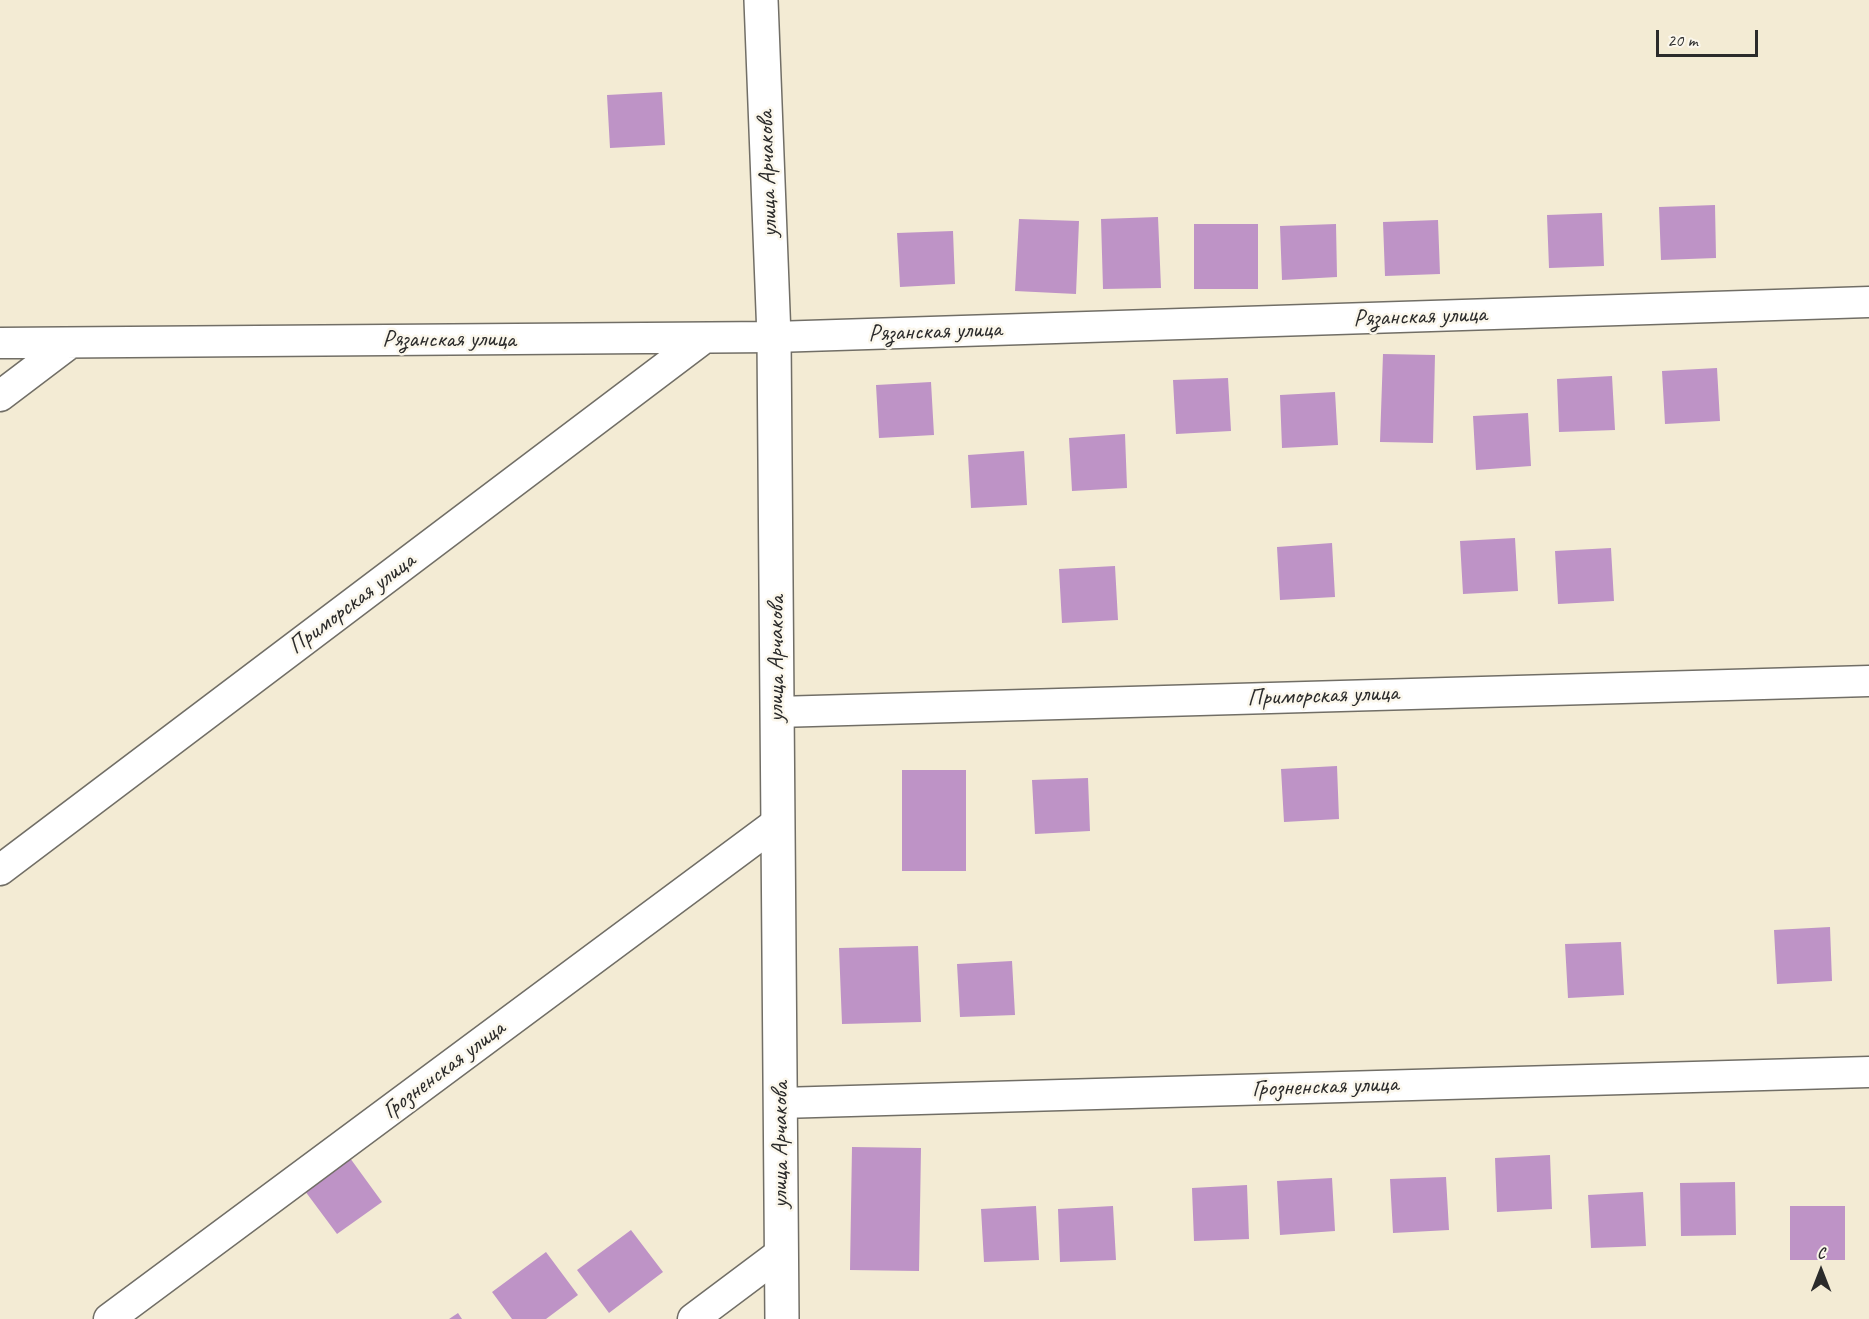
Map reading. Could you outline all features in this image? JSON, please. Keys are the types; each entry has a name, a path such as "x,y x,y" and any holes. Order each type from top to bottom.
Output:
{"street":[{"name":"улица Арчакова","path":"761,0 774,338 782,1319"},
{"name":"Рязанская улица","path":"0,344 774,338 1869,302"},
{"name":"Приморская улица","path":"0,870 704,338"},
{"path":"0,396 70,343"},
{"name":"Приморская улица","path":"777,712 1869,681"},
{"name":"Грозненская улица","path":"109,1319 778,822"},
{"name":"Грозненская улица","path":"780,1103 1869,1072"},
{"path":"693,1319 781,1253"}],"building":[{"path":"662,92 665,145 610,148 607,95"},
{"path":"1715,205 1716,258 1661,260 1659,207"},
{"path":"1602,213 1604,266 1549,268 1547,215"},
{"path":"1158,217 1161,288 1103,289 1101,219"},
{"path":"1019,219 1079,221 1076,294 1015,291"},
{"path":"1438,220 1440,274 1385,276 1383,222"},
{"path":"1194,224 1258,224 1258,289 1194,289"},
{"path":"1336,224 1337,277 1282,280 1280,226"},
{"path":"953,231 955,284 900,287 897,233"},
{"path":"1383,354 1435,355 1433,443 1380,442"},
{"path":"1717,368 1720,421 1665,424 1662,371"},
{"path":"1612,376 1615,430 1559,432 1557,379"},
{"path":"1228,378 1231,431 1176,434 1173,380"},
{"path":"931,382 934,435 879,438 876,385"},
{"path":"1335,392 1338,445 1282,448 1280,395"},
{"path":"1528,413 1531,466 1476,470 1473,416"},
{"path":"1125,434 1127,488 1072,491 1069,438"},
{"path":"1024,451 1027,505 971,508 968,455"},
{"path":"1515,538 1518,591 1463,594 1460,541"},
{"path":"1332,543 1335,597 1280,600 1277,547"},
{"path":"1611,548 1614,601 1558,604 1555,551"},
{"path":"1115,566 1118,620 1062,623 1059,569"},
{"path":"1337,766 1339,819 1284,822 1281,769"},
{"path":"902,770 966,770 966,871 902,871"},
{"path":"1088,778 1090,831 1035,834 1032,780"},
{"path":"1830,927 1832,981 1777,984 1774,930"},
{"path":"1621,942 1624,995 1568,998 1565,944"},
{"path":"918,946 921,1022 842,1024 839,948"},
{"path":"1012,961 1015,1015 960,1017 957,964"},
{"path":"852,1147 921,1148 919,1271 850,1270"},
{"path":"1550,1155 1552,1209 1497,1212 1495,1158"},
{"path":"350,1158 382,1202 337,1234 305,1191"},
{"path":"1446,1177 1449,1230 1393,1233 1390,1179"},
{"path":"1332,1178 1335,1231 1280,1235 1277,1181"},
{"path":"1735,1182 1736,1235 1681,1236 1680,1183"},
{"path":"1247,1185 1249,1239 1194,1241 1192,1188"},
{"path":"1643,1192 1646,1246 1591,1248 1588,1195"},
{"path":"1036,1206 1039,1260 984,1262 981,1209"},
{"path":"1113,1206 1116,1260 1060,1262 1058,1209"},
{"path":"1790,1206 1845,1206 1845,1260 1790,1260"},
{"path":"631,1230 663,1272 609,1313 577,1270"},
{"path":"546,1252 578,1295 546,1319 512,1319 492,1292"},
{"path":"458,1313 462,1319 449,1319"}]}
